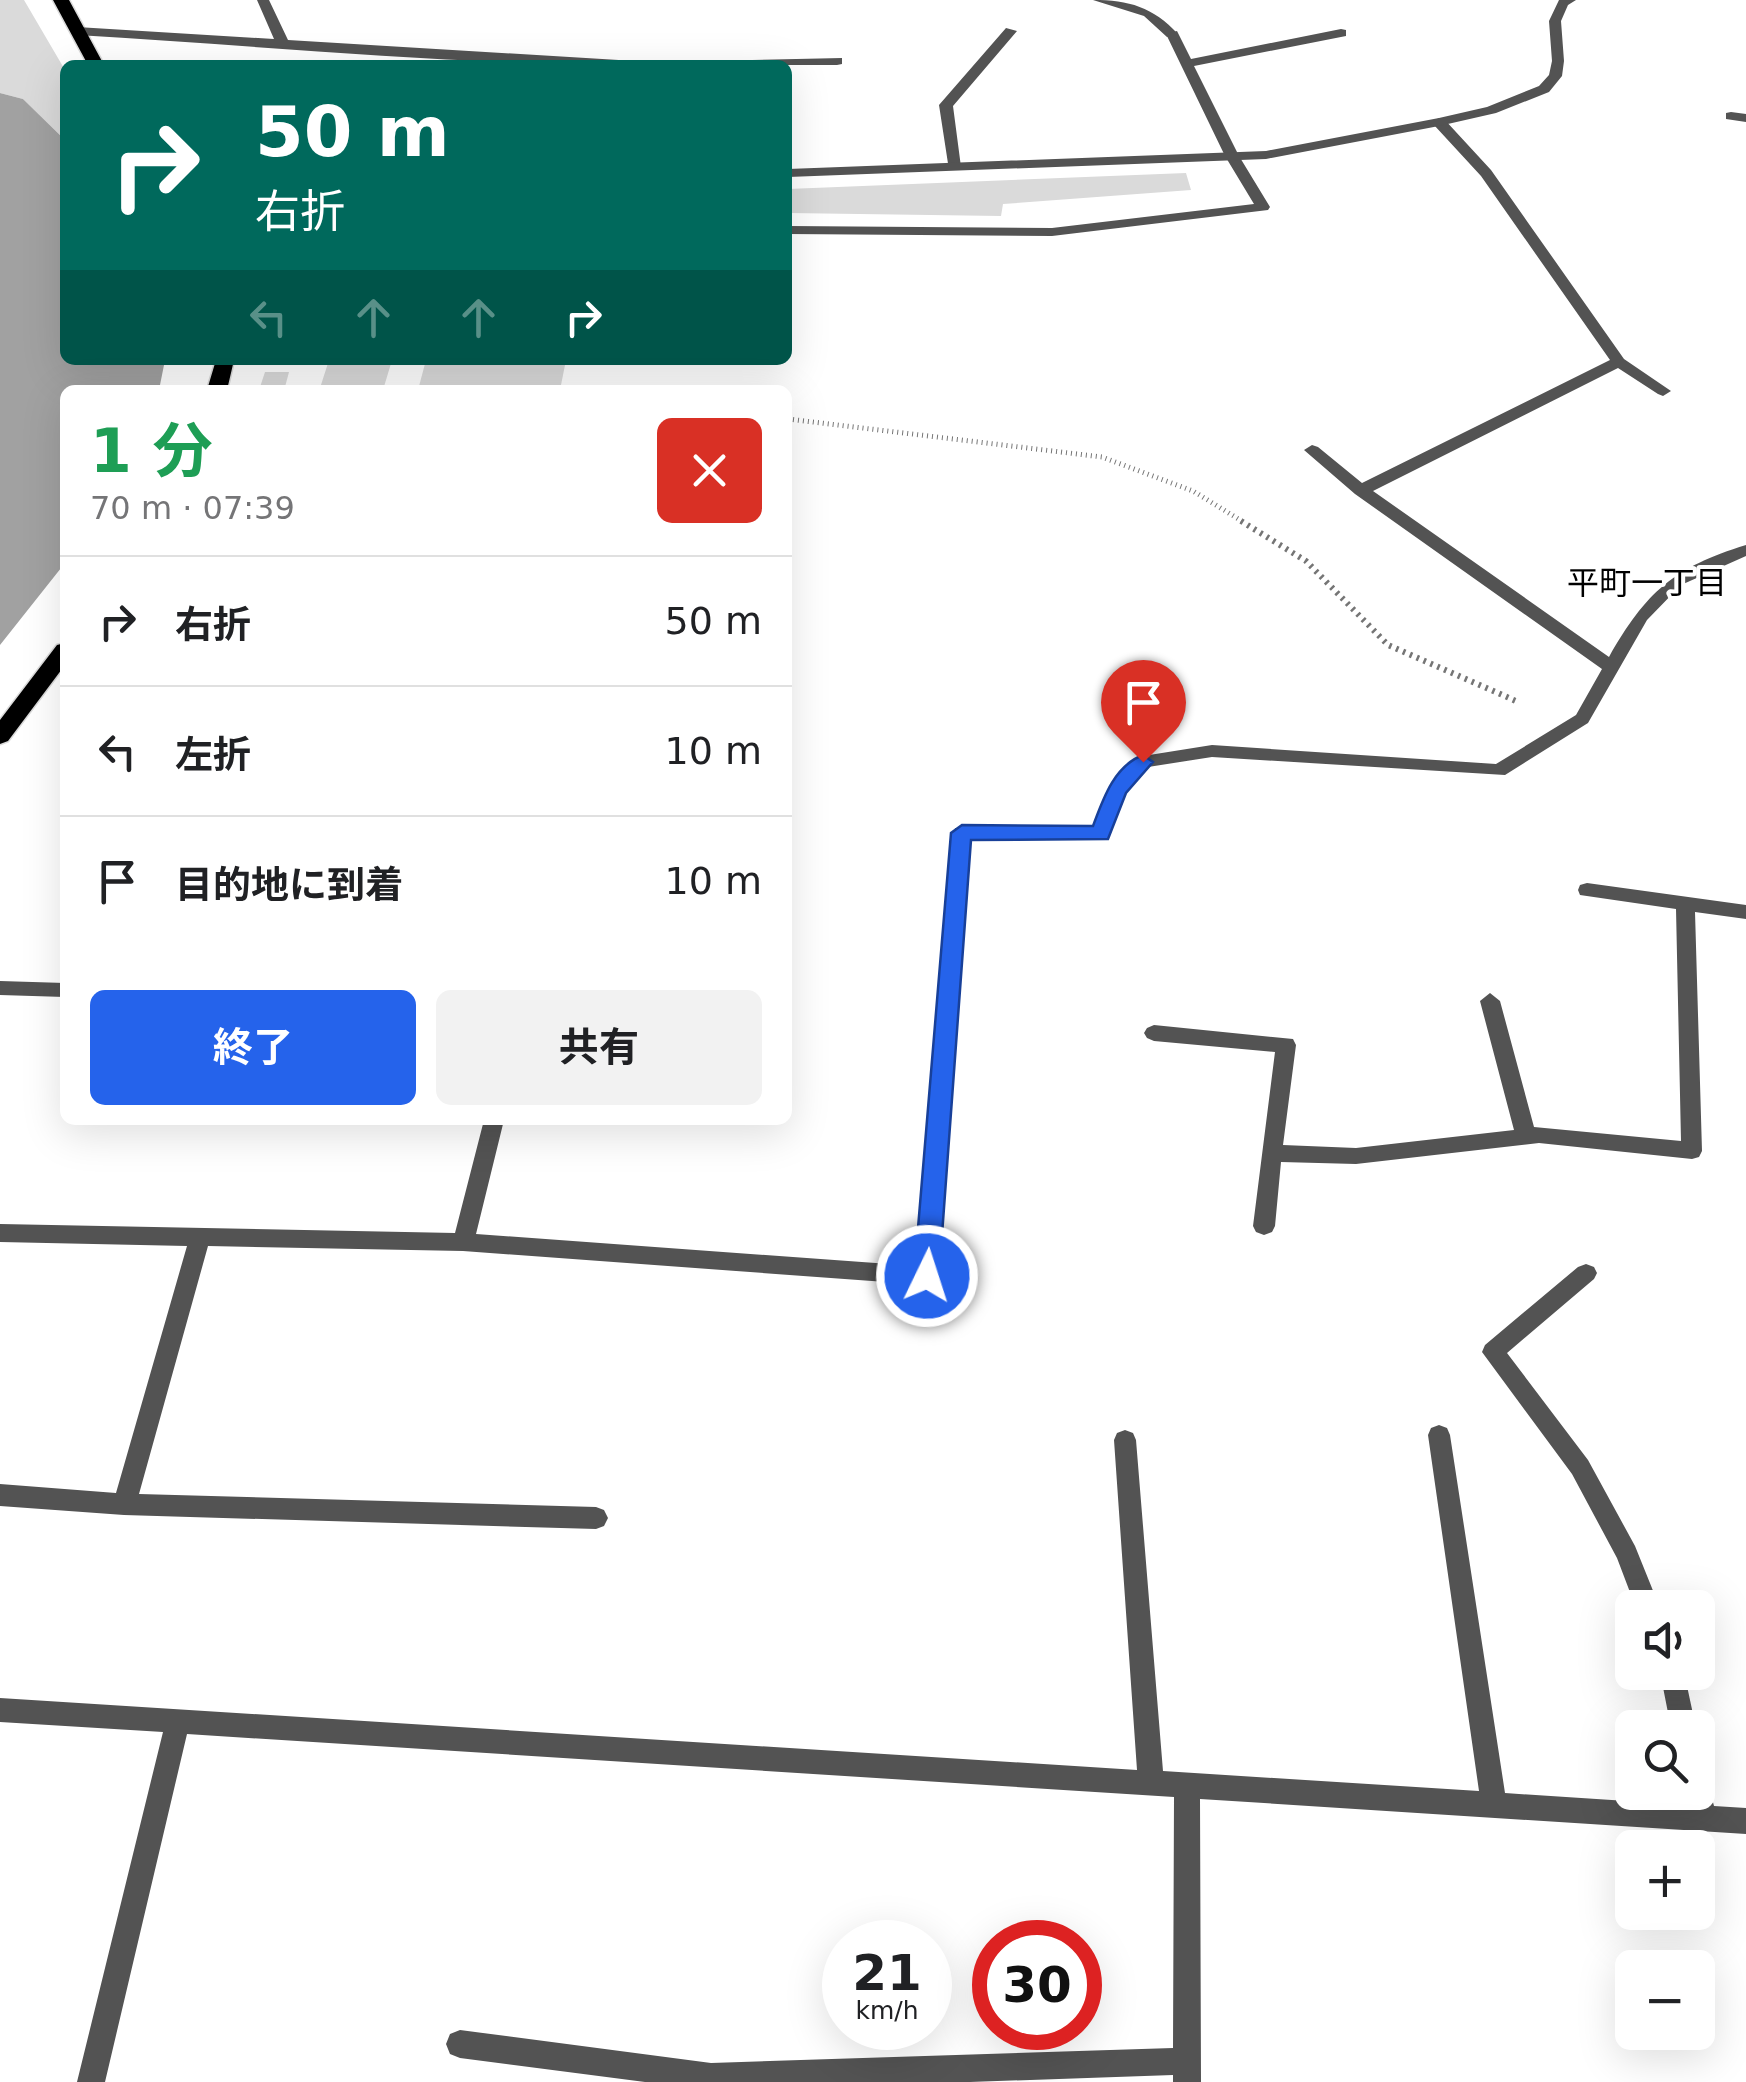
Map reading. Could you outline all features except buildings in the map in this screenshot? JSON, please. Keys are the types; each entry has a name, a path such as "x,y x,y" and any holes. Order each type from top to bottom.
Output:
{"main road":[{"path":"61,0 93,60"},
{"path":"0,736 60,657"}],"street":[{"path":"264,0 283,44"},
{"path":"792,230 1052,232 1263,207 1232,156 1172,34 1148,13 1100,0"},
{"path":"792,174 1266,154 1439,122 1491,110 1544,89 1555,76 1558,61 1555,22 1563,4 1570,0"},
{"path":"77,31 550,60"},
{"path":"954,167 946,105 1011,31"},
{"path":"1187,64 1341,33"},
{"path":"792,62 836,61"},
{"path":"1439,122 1486,173 1619,362 1663,391"},
{"path":"1361,490 1619,362"},
{"path":"1312,450 1361,490 1611,666"},
{"path":"0,1233 463,1242 927,1276 962,833 1100,833 1117,790 1143,762 1212,751 1499,771 1582,718 1640,617 1675,580 1746,550"},
{"path":"1587,890 1746,912"},
{"path":"1272,1153 1356,1156 1532,1135 1692,1150 1685,904"},
{"path":"0,988 60,990"},
{"path":"1490,1001 1532,1135"},
{"path":"1154,1033 1286,1044 1264,1226"},
{"path":"463,1242 493,1125"},
{"path":"124,1504 200,1237"},
{"path":"1586,1273 1493,1352 1580,1467 1627,1554 1641,1590"},
{"path":"1439,1435 1494,1804"},
{"path":"1124,1440 1151,1784"},
{"path":"0,1494 124,1504 596,1518"},
{"path":"0,1710 1746,1821"},
{"path":"90,2082 178,1721"},
{"path":"460,2044 711,2077 1187,2072 1187,1786"},
{"path":"1702,1810 1704,1819"}],"path":[{"path":"792,419 1102,457 1193,490 1306,561 1388,645 1512,700 1582,718"}],"shaded area":[{"path":"0,0 24,0 60,61 60,135 23,99 0,93"},
{"path":"0,93 23,99 60,135 60,365 164,365 160,385 60,385 60,569 0,645"},
{"path":"1186,173 1191,190 1003,204 1001,216 792,213 792,189"},
{"path":"327,365 390,365 384,385 321,385"},
{"path":"425,365 565,365 561,385 419,385"},
{"path":"265,372 289,372 286,385 261,385"}],"district":[{"name":"平町一丁目","path":"1647,583"}],"route":[{"path":"927,1276 962,833 1100,833 1117,790 1143,762"}]}
